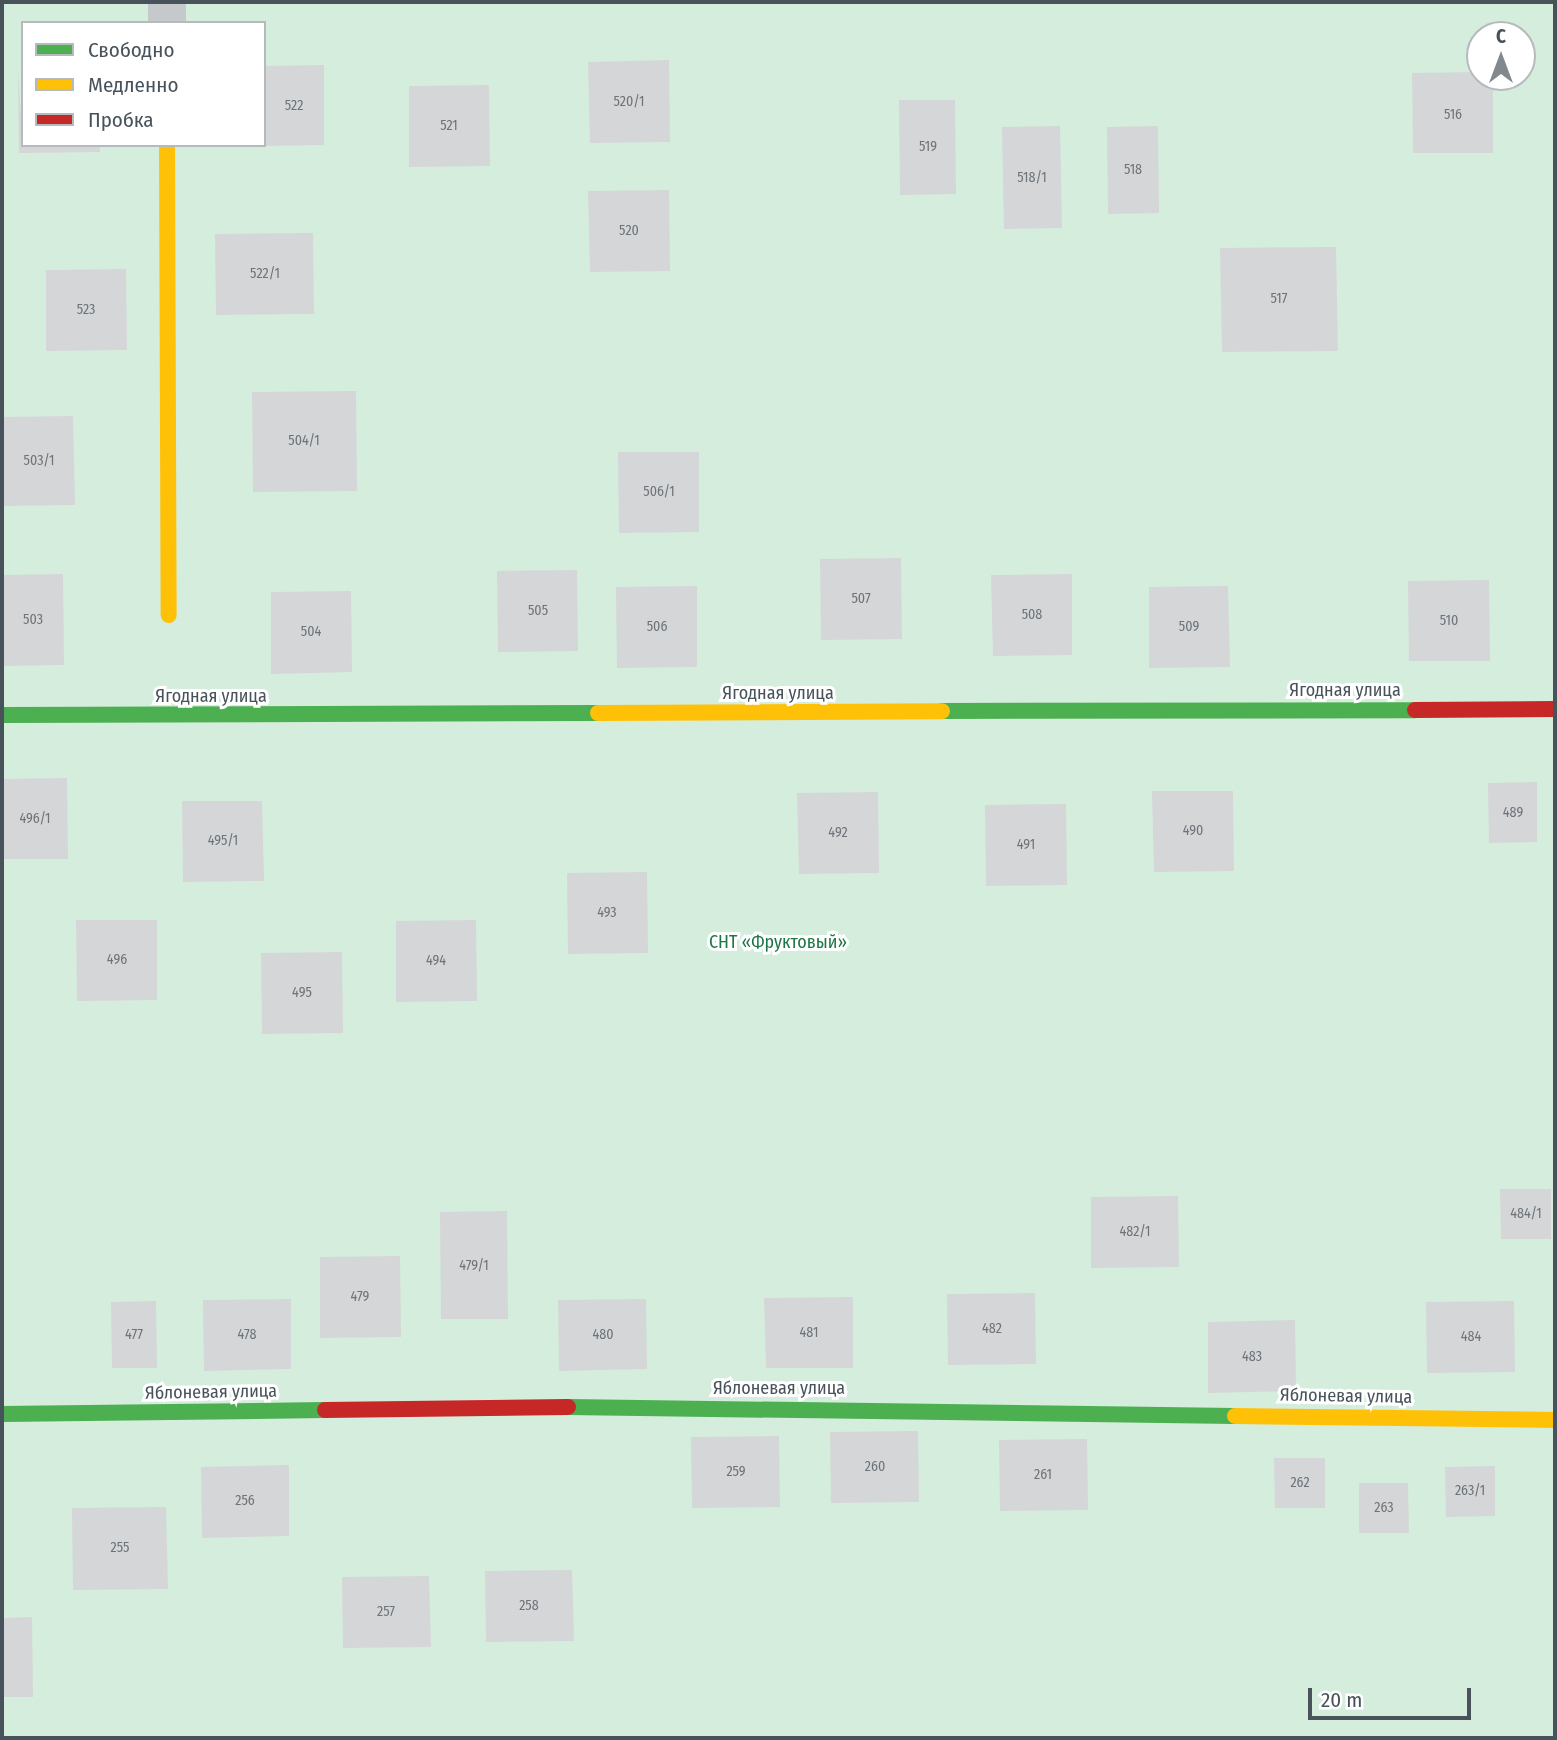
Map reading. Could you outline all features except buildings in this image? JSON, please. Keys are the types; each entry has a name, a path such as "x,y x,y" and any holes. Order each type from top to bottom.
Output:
{"street":[{"path":"167,2 167,21"},
{"path":"167,147 169,615"},
{"name":"Ягодная улица","path":"2,715 1555,709"},
{"name":"Яблоневая улица","path":"2,1414 619,1407 1555,1420"}],"green space":[{"name":"СНТ «Фруктовый»","path":"2,2 1555,2 1555,1738 2,1738"}],"traffic: fast":[{"path":"942,711 1415,710"},
{"path":"2,715 598,713"},
{"path":"568,1407 1235,1416"},
{"path":"2,1414 325,1410"}],"traffic: slow":[{"path":"167,147 169,615"},
{"path":"598,713 942,711"},
{"path":"1235,1416 1555,1420"}],"traffic: jam":[{"path":"1415,710 1555,709"},
{"path":"325,1410 568,1407"}]}
